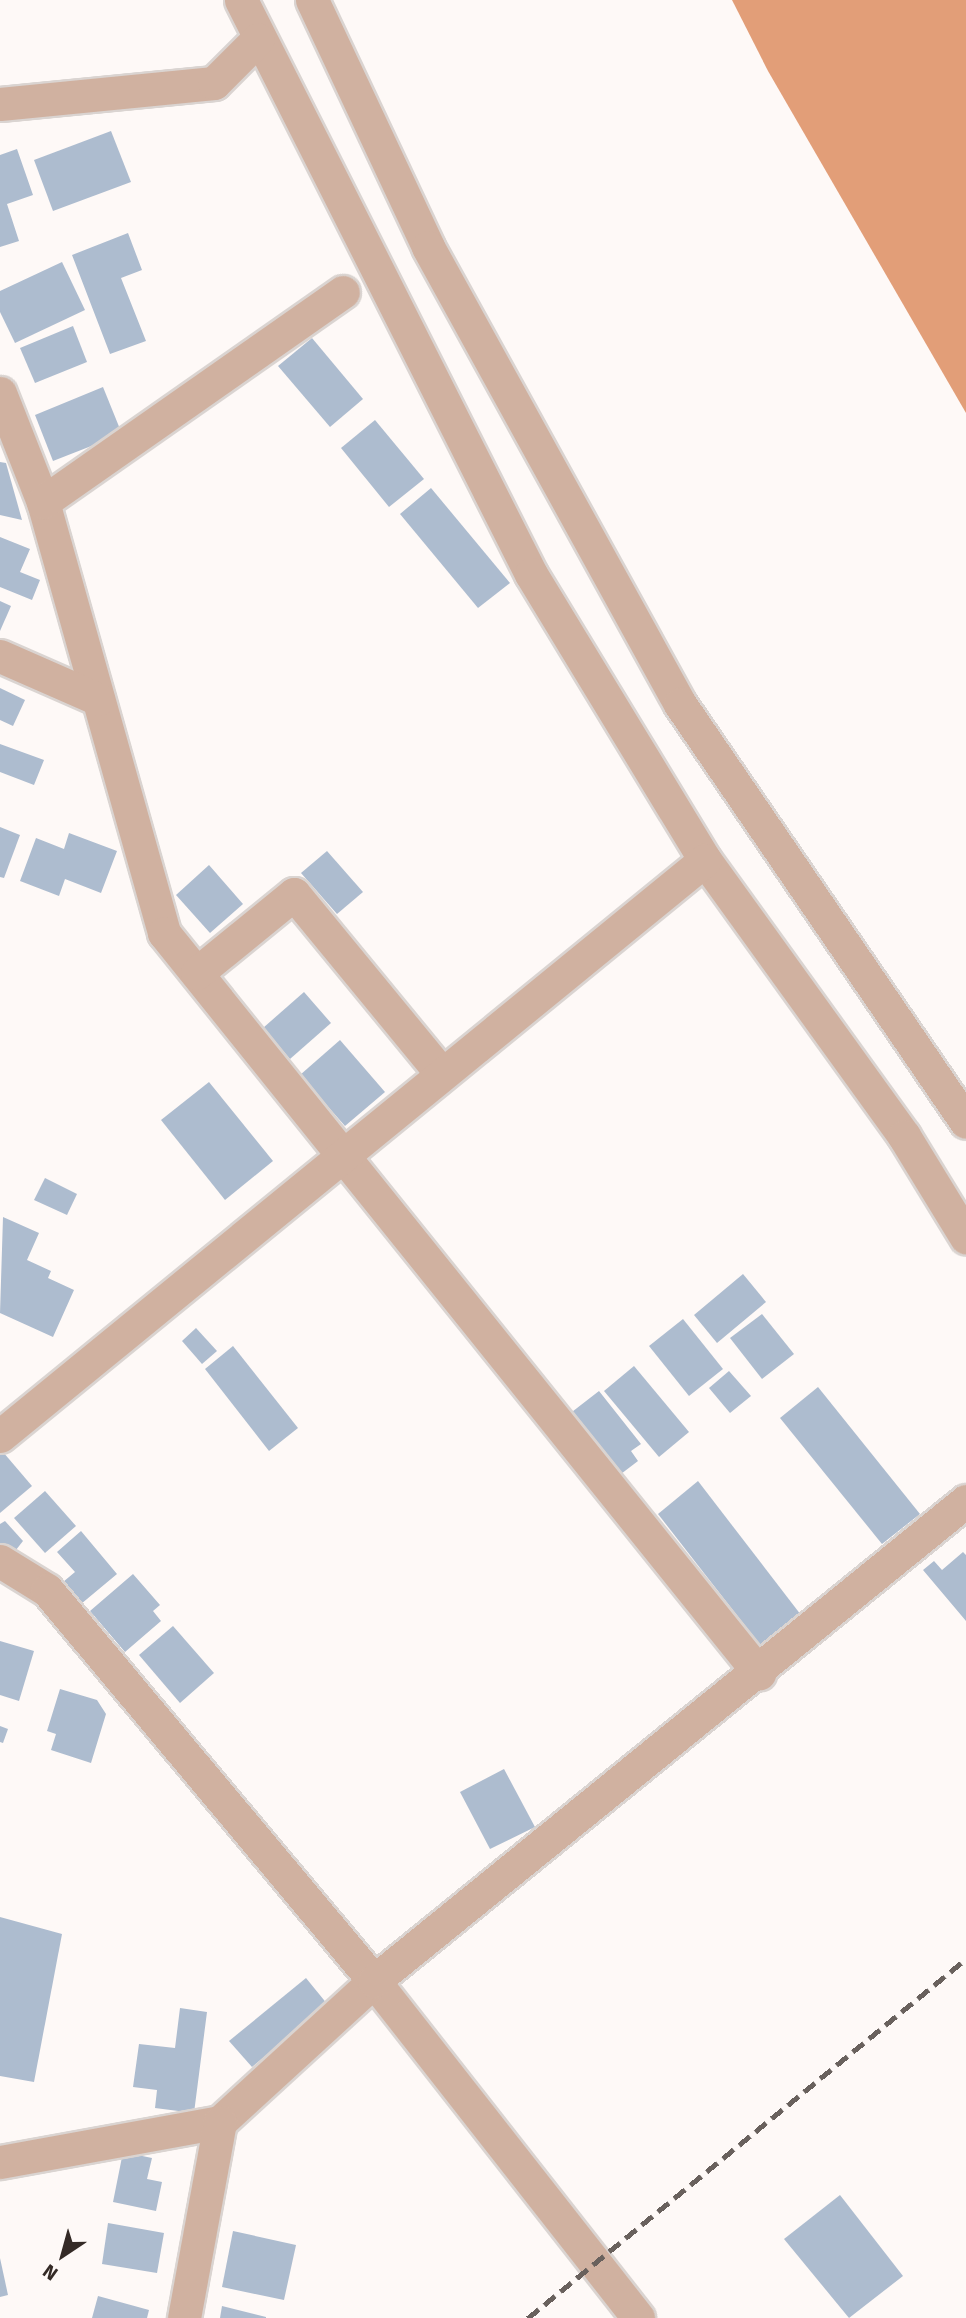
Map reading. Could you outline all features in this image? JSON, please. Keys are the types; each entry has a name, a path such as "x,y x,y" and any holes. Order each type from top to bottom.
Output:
{"street":[{"path":"241,0 258,39 531,574 705,860 904,1136 966,1237"},
{"path":"312,0 428,247 680,704 966,1122"},
{"path":"0,104 214,83 258,39"},
{"path":"43,502 343,292"},
{"path":"3,409 43,502 164,933 759,1673"},
{"path":"0,656 99,699"},
{"path":"0,1436 705,860"},
{"path":"197,973 294,894 442,1074"},
{"path":"0,2162 220,2122 374,1981 759,1673 966,1501"},
{"path":"0,1561 47,1590 374,1981 638,2318"},
{"path":"184,2318 220,2122"}],"shaded area":[{"path":"732,0 966,0 966,413 768,71"}],"building":[{"path":"111,131 131,182 53,211 34,160"},
{"path":"17,149 33,195 7,204 19,241 0,247 0,155"},
{"path":"128,233 142,270 121,278 146,341 110,354 72,255"},
{"path":"62,262 85,310 15,343 0,312 0,291"},
{"path":"73,326 87,362 35,383 20,348"},
{"path":"312,338 363,399 330,427 278,366"},
{"path":"103,387 122,434 53,461 35,415"},
{"path":"375,420 424,479 389,507 341,448"},
{"path":"0,462 6,463 22,520 0,515"},
{"path":"431,488 510,583 478,608 400,514"},
{"path":"0,537 30,549 20,572 40,580 32,600 0,587"},
{"path":"0,601 11,606 0,631"},
{"path":"0,688 25,700 13,726 0,720"},
{"path":"0,744 44,760 34,785 0,772"},
{"path":"0,827 20,835 4,878 0,877"},
{"path":"69,833 117,851 101,893 65,879 59,896 20,881 36,838 64,849"},
{"path":"327,851 363,892 337,914 301,873"},
{"path":"209,865 243,904 210,933 176,895"},
{"path":"304,992 331,1023 290,1059 263,1028"},
{"path":"340,1040 385,1092 345,1126 300,1075"},
{"path":"209,1082 273,1161 225,1200 161,1120"},
{"path":"45,1178 77,1194 67,1215 34,1200"},
{"path":"3,1217 39,1233 27,1260 51,1271 48,1278 74,1290 53,1337 0,1313"},
{"path":"743,1274 766,1302 717,1343 694,1315"},
{"path":"762,1314 794,1354 762,1379 730,1338"},
{"path":"683,1319 723,1369 689,1396 649,1346"},
{"path":"196,1328 217,1351 202,1364 182,1341"},
{"path":"233,1346 298,1428 269,1451 205,1369"},
{"path":"634,1366 689,1432 659,1457 604,1391"},
{"path":"729,1371 751,1396 730,1413 709,1388"},
{"path":"818,1387 920,1514 882,1544 780,1418"},
{"path":"599,1391 641,1444 631,1451 638,1461 617,1477 568,1415"},
{"path":"3,1452 32,1486 0,1513 0,1454"},
{"path":"698,1481 801,1615 760,1645 658,1514"},
{"path":"45,1491 76,1526 45,1553 14,1518"},
{"path":"5,1521 23,1541 12,1555 0,1548 0,1524"},
{"path":"81,1531 117,1574 81,1604 63,1582 75,1572 57,1552"},
{"path":"963,1552 966,1555 966,1621 923,1570 934,1561 942,1570"},
{"path":"133,1574 160,1605 153,1611 161,1621 125,1652 90,1611"},
{"path":"173,1626 214,1673 180,1703 139,1655"},
{"path":"0,1641 34,1651 19,1701 0,1695"},
{"path":"60,1689 97,1700 106,1714 91,1763 51,1750 56,1734 47,1731"},
{"path":"0,1726 8,1729 3,1743 0,1742"},
{"path":"504,1769 535,1827 490,1849 460,1792"},
{"path":"0,1917 62,1934 34,2082 0,2076"},
{"path":"306,1978 328,2005 252,2067 229,2041"},
{"path":"180,2008 207,2012 194,2113 155,2108 157,2090 133,2087 139,2044 175,2048"},
{"path":"123,2152 152,2158 147,2179 162,2182 156,2211 113,2202"},
{"path":"840,2195 903,2276 849,2318 784,2239"},
{"path":"108,2223 164,2233 157,2273 102,2264"},
{"path":"233,2231 296,2245 284,2300 222,2287"},
{"path":"0,2258 8,2295 0,2297"},
{"path":"98,2296 149,2310 147,2318 92,2318"},
{"path":"222,2306 266,2317 266,2318 220,2318"}],"railway":[{"path":"528,2318 966,1959"}]}
